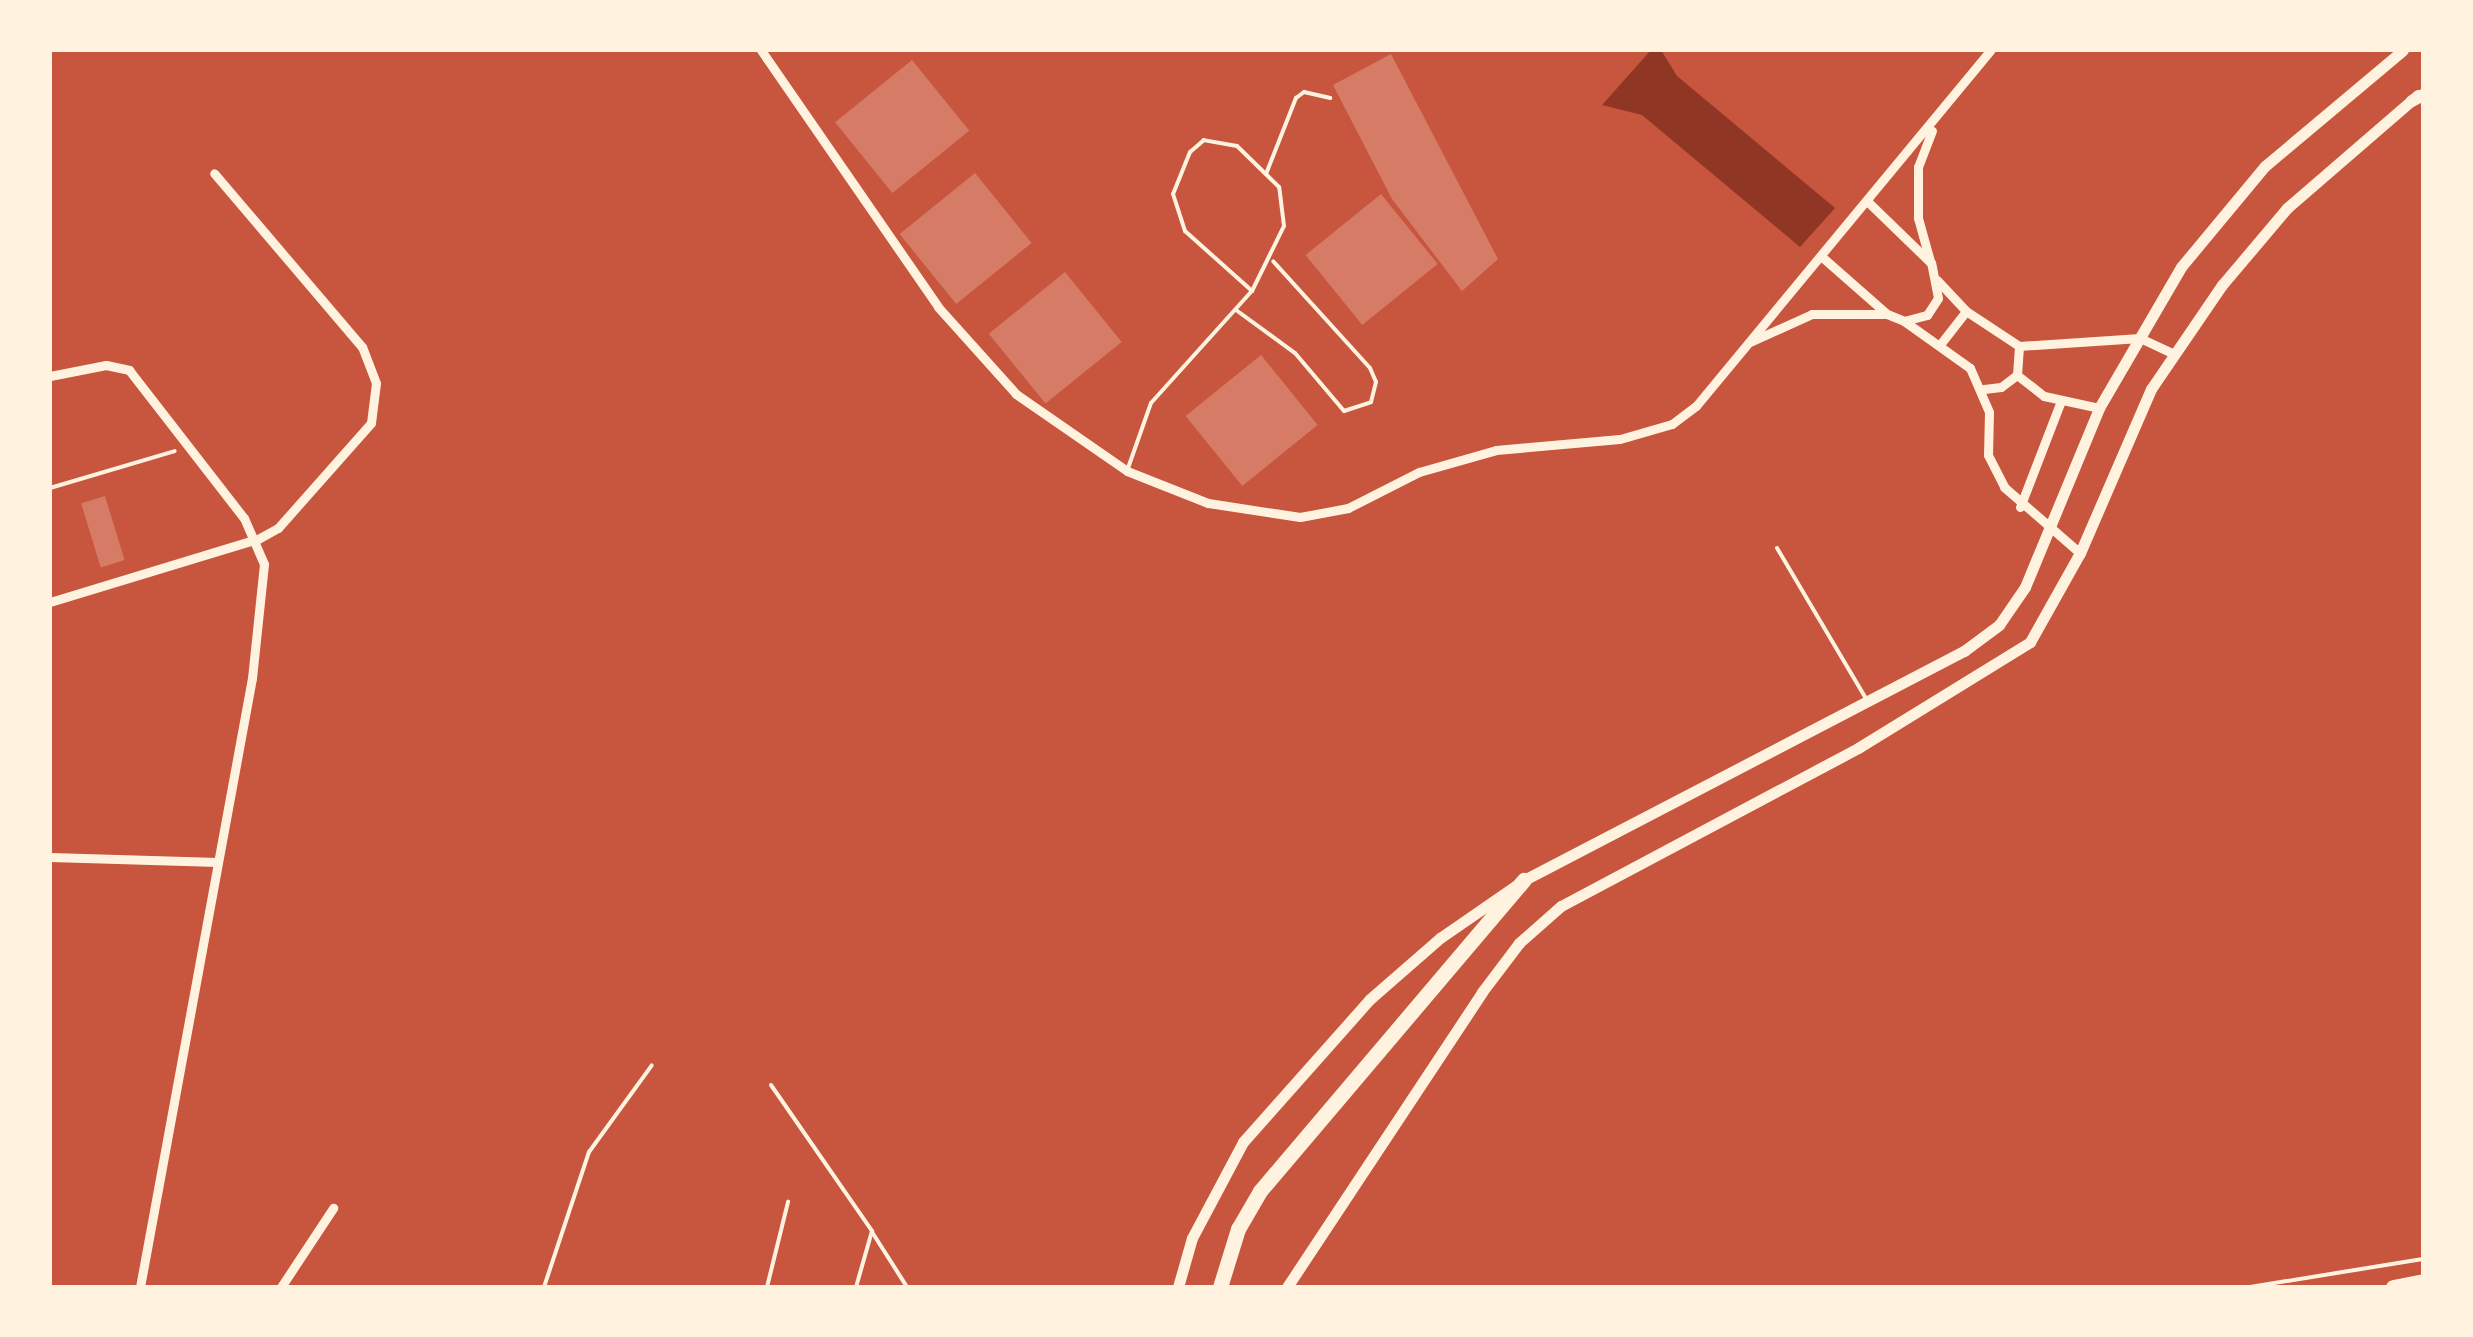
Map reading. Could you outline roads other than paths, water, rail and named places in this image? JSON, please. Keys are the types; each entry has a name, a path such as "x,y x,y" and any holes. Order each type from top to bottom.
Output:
{"highway":[{"path":"1220,1287 1251,1203 1310,1128 1524,880"},
{"path":"2392,1287 2423,1281"}],"main road":[{"path":"1191,1287 1179,1281 1192,1238 1244,1142 1370,999 1440,938 1524,880 1964,651 1999,624 2025,588 2046,527 2098,408 2181,267 2240,192 2403,50"},
{"path":"1287,1287 1518,943 1585,890 1997,668 2042,627 2080,552 2122,450 2176,354 2222,284 2288,208 2419,96"}],"street":[{"path":"760,50 938,307 1016,394 1127,472 1250,514 1300,517 1348,508 1420,472 1496,450 1651,434 1696,406 1990,50"},
{"path":"1936,120 1918,167 1918,218 1938,280 1966,311 2019,346 2052,339 2140,338 2176,354"},
{"path":"50,602 258,540 278,528 345,459 372,423 376,383 362,347 214,173"},
{"path":"1868,202 1931,263"},
{"path":"1821,256 1887,314 1942,342 1984,389 1989,412 1988,455 2020,507 2080,552"},
{"path":"1904,321 1927,315 1938,298 1938,280"},
{"path":"1942,342 1966,311"},
{"path":"1743,346 1812,314 1887,314"},
{"path":"1984,389 2001,388 2017,376 2019,346"},
{"path":"50,376 106,365 129,370 258,540 264,597 140,1287"},
{"path":"2017,376 2061,401 2098,408"},
{"path":"2020,507 2061,401"},
{"path":"50,857 218,862"},
{"path":"281,1287 333,1208"}],"lane":[{"path":"1266,174 1296,98 1304,92 1330,98"},
{"path":"1127,472 1151,403 1236,310 1252,291 1272,260 1286,207 1266,174 1237,146 1204,140 1190,152 1173,194 1185,230 1252,291"},
{"path":"1236,310 1295,352 1344,411 1371,402 1376,382 1370,368 1272,260"},
{"path":"1777,548 1868,701"},
{"path":"544,1287 589,1152 652,1065"},
{"path":"771,1086 907,1287"},
{"path":"767,1287 788,1202"},
{"path":"856,1287 872,1231"}]}
